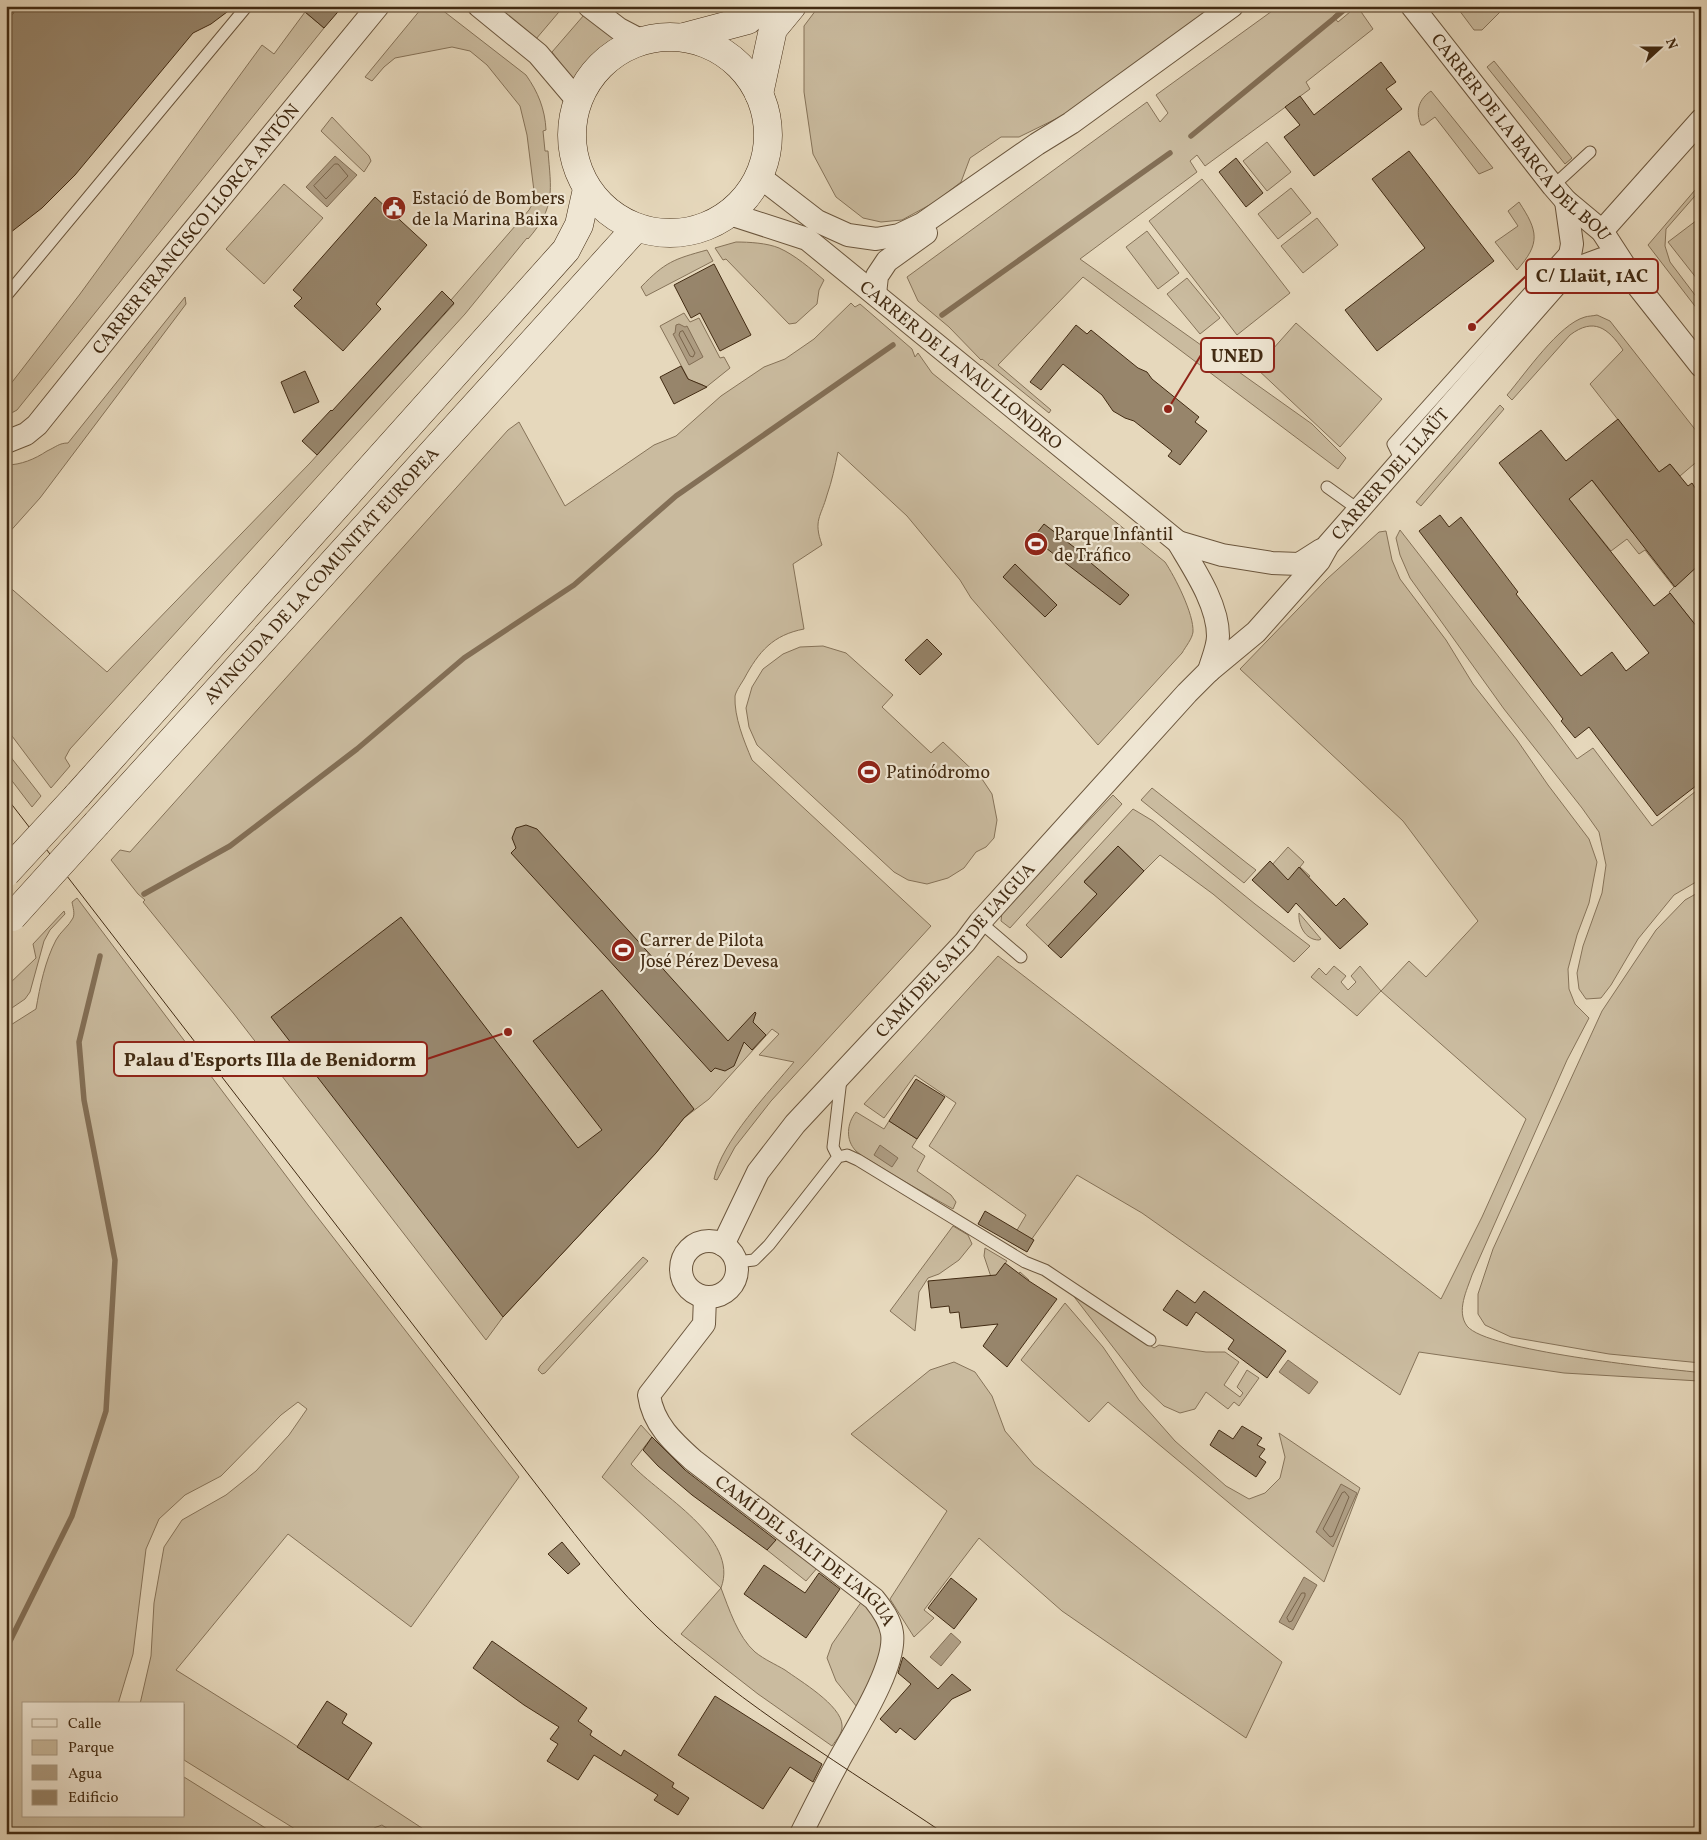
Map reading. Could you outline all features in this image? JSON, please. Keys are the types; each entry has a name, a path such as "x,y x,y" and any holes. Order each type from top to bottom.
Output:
{"main road":[{"path":"684,37 748,20 760,6"},
{"path":"759,94 773,30 792,6"},
{"path":"662,36 684,37 715,47 741,67 759,94 768,121 767,150 760,177 747,197 730,214 701,229 668,234 636,228 608,213 587,189 574,161 571,130 577,100 592,74 613,54 640,40 662,36"},
{"name":"AVINGUDA DE LA COMUNITAT EUROPEA","path":"6,873 566,250 579,226 587,189"},
{"name":"AVINGUDA DE LA COMUNITAT EUROPEA","path":"9,920 636,228"}],"street":[{"name":"CARRER FRANCISCO LLORCA ANTÓN","path":"6,442 26,434 37,425 166,264 378,6"},
{"path":"479,6 538,54 577,100"},
{"path":"589,6 619,29 640,40"},
{"path":"760,177 817,220 848,235 876,239 899,235 922,224 1072,123 1232,6"},
{"name":"CARRER DE LA BARCA DEL BOU","path":"1412,6 1560,193 1602,231 1637,285 1701,366"},
{"path":"1602,231 1701,120"},
{"path":"875,294 877,276 887,261 999,182 1006,166"},
{"path":"1560,193 1572,244 1567,272"},
{"name":"CARRER DE LA NAU LLONDRO","path":"730,214 807,240 1178,542 1202,582 1214,615 1218,637 1209,671"},
{"name":"CARRER DEL LLAÜT","path":"1209,671 1256,632 1319,561 1328,545 1567,272 1602,258 1619,263 1637,285"},
{"name":"CARRER DE LA NAU LLONDRO","path":"1178,542 1222,555 1272,563 1299,564 1328,545"},
{"name":"CAMÍ DEL SALT DE L'AIGUA","path":"730,1254 758,1172 795,1124 965,942 980,922 1209,671"},
{"path":"713,1241 730,1254 737,1271 735,1280 730,1288 722,1294 714,1297 705,1297 696,1294 683,1280 681,1272 682,1262 689,1250 702,1242 713,1241"},
{"name":"CAMÍ DEL SALT DE L'AIGUA","path":"705,1297 704,1324 649,1395 650,1408 657,1421 669,1439 694,1460 874,1599 884,1610 892,1633 890,1657 871,1701 801,1834"}],"lane":[{"path":"6,296 247,6"},
{"path":"1560,193 1590,152"},
{"path":"1402,462 1394,444 1572,244"},
{"path":"1327,487 1359,510"},
{"path":"980,922 1020,957"},
{"path":"838,1157 832,1147 842,1073"},
{"path":"730,1254 754,1260 769,1246 838,1157 847,1155 1025,1262 1045,1270 1150,1340"}],"green space":[{"path":"426,6 437,6 526,75 534,88 544,115 546,130 543,131 545,151 548,151 550,177 550,198 543,217 537,228 465,314 70,749 65,758 70,766 51,788 6,728 6,584 107,672 310,463 454,304 451,300 529,210 535,199 527,135 520,106 487,65 470,51 452,47 395,58 372,81 365,77 421,9"},
{"path":"496,6 564,6 536,39"},
{"path":"819,6 1214,6 1068,113 1019,137 1001,137 970,158 961,182 935,202 902,220 881,222 863,218 836,197 813,154 804,92 804,26"},
{"path":"1279,6 1344,6 1333,16 1338,22 1357,6 1373,29 1306,82 1310,89 1205,166 1197,155 1190,161 1197,172 1080,259 1312,424 1346,458 1338,469 1083,277 998,365 1051,410 1049,413 981,360 949,327 918,301 907,277 1147,102 1160,122 1168,113 1156,95"},
{"path":"1456,6 1506,6 1482,30 1474,30"},
{"path":"305,12 324,28 17,410 6,416 6,390 80,294 262,45 274,54"},
{"path":"584,15 620,39 596,59 577,85 552,52"},
{"path":"1494,61 1572,158 1565,164 1487,67"},
{"path":"1431,91 1493,168 1479,174 1435,117 1421,125 1418,115 1419,106"},
{"path":"332,117 369,156 371,161 364,172 321,131"},
{"path":"1267,142 1291,172 1267,191 1243,161"},
{"path":"1202,179 1290,293 1237,335 1149,221"},
{"path":"1701,183 1701,189 1666,229 1665,246 1670,262 1701,303 1701,314 1648,245"},
{"path":"284,184 323,218 264,284 226,249"},
{"path":"1291,188 1311,213 1278,239 1258,214"},
{"path":"1519,202 1530,221 1534,237 1530,252 1517,270 1495,242 1518,226 1508,211"},
{"path":"1701,217 1701,284 1668,242"},
{"path":"1317,218 1338,245 1303,273 1281,246"},
{"path":"1147,231 1179,273 1158,289 1126,247"},
{"path":"736,242 774,246 803,262 824,280 819,290 817,304 796,323 789,324 726,259 723,260 715,248"},
{"path":"707,250 713,261 646,296 641,287 657,272 671,262"},
{"path":"1187,278 1220,318 1200,334 1167,294"},
{"path":"185,297 186,304 40,498 6,536 6,465 28,461 60,444 68,443"},
{"path":"851,303 855,307 860,304 912,349 915,357 918,353 932,373 1165,562 1179,586 1187,606 1192,624 1192,635 1182,653 1098,745 971,598 960,580 907,516 838,452 818,524 822,545 793,564 804,629 784,635 761,652 736,692 736,712 752,760 931,926 771,1101 735,1147 717,1180 714,1179 718,1165 736,1133 794,1062 759,1055 779,1034 772,1029 709,1099 684,1118 656,1153 503,1317 486,1340 234,1014 143,902 145,900 111,860 120,850 130,852 508,430 519,422 565,506 654,445 676,436 721,396 764,367 785,359 814,339"},
{"path":"684,313 690,322 699,318 720,358 724,357 730,368 705,388 703,385 690,382 660,326"},
{"path":"1597,315 1610,321 1701,437 1701,458 1680,476 1670,464 1659,472 1590,384 1623,350 1612,336 1600,328 1586,327 1570,335 1512,400 1507,395 1543,351 1564,329 1585,317"},
{"path":"1296,323 1382,399 1340,447 1256,368"},
{"path":"1500,405 1504,409 1421,506 1416,502"},
{"path":"1573,456 1633,533 1659,522 1701,575 1701,632 1669,592 1674,587 1645,550 1639,554 1627,539 1611,551 1569,499 1566,461"},
{"path":"1400,530 1577,759 1593,748 1652,826 1701,787 1701,879 1674,895 1638,939 1611,985 1601,998 1586,999 1579,989 1577,973 1583,946 1602,893 1606,865 1599,832 1504,709 1410,578 1400,555 1396,538"},
{"path":"1386,531 1392,560 1400,579 1446,640 1473,684 1517,740 1589,839 1597,862 1589,903 1577,935 1568,969 1569,989 1575,1004 1589,1018 1567,1060 1472,1275 1462,1307 1464,1320 1467,1326 1481,1335 1506,1343 1574,1357 1695,1372 1699,1375 1699,1381 1564,1373 1419,1352 1400,1395 1142,1213 1077,1175 1024,1250 1010,1242 1026,1215 929,1146 956,1103 915,1075 884,1118 864,1104 998,956 1441,1299 1482,1217 1526,1119 1381,991 1409,961 1426,977 1478,921 1403,821 1240,669 1327,579 1379,532"},
{"name":"Patinódromo","path":"823,646 846,653 893,695 882,707 931,753 943,742 982,779 992,794 997,820 994,838 986,847 976,852 964,868 948,878 927,884 908,880 894,872 757,745 749,727 746,708 752,687 763,669 783,654 800,647"},
{"path":"6,751 41,796 32,807 6,773"},
{"path":"1152,788 1256,870 1244,883 1141,800"},
{"path":"1113,795 1122,804 1010,928 1001,921 1002,912"},
{"path":"1133,809 1153,821 1310,946 1294,962 1213,894 1160,855 1144,871 1118,846 1084,881 1097,894 1048,946 1026,925"},
{"path":"1288,847 1304,862 1300,867 1310,876 1296,890 1271,866"},
{"path":"1701,891 1701,1363 1609,1354 1511,1337 1485,1325 1478,1314 1478,1294 1493,1249 1602,1011 1656,930 1685,900"},
{"path":"77,898 308,1205 519,1477 411,1627 288,1534 176,1670 283,1737 431,1834 395,1834 382,1825 374,1828 371,1834 303,1834 185,1761 185,1702 140,1702 151,1656 154,1603 164,1547 182,1520 226,1495 256,1471 289,1435 307,1409 298,1402 281,1415 221,1476 185,1495 159,1519 146,1549 133,1654 119,1702 22,1702 22,1818 185,1818 185,1778 275,1834 6,1834 6,1028 36,1009 41,983 52,948 73,918 72,902"},
{"path":"64,911 65,914 50,930 44,941 30,992 25,999 6,1012 6,987 36,958 33,944"},
{"path":"1299,913 1321,939 1314,939 1306,935 1301,927"},
{"path":"1334,966 1346,976 1341,982 1348,990 1356,982 1351,976 1360,966 1381,991 1357,1016 1311,977 1319,968 1326,975"},
{"path":"856,1112 884,1129 889,1121 917,1139 912,1147 925,1156 917,1171 951,1195 956,1202 953,1209 864,1157 852,1147 849,1137 849,1126"},
{"path":"953,1226 968,1235 972,1244 959,1260 939,1274 928,1278 919,1292 915,1331 890,1311"},
{"path":"985,1248 1007,1261 994,1278 1007,1288 1020,1272 1029,1280 1004,1316 984,1256"},
{"path":"643,1257 648,1261 545,1373 542,1374 538,1370 540,1366"},
{"path":"1072,1294 1154,1348 1159,1345 1206,1352 1225,1352 1239,1362 1224,1385 1240,1397 1243,1393 1237,1387 1247,1370 1259,1378 1239,1406 1234,1402 1228,1409 1206,1392 1195,1409 1180,1413 1164,1406 1143,1386"},
{"path":"1065,1303 1103,1347 1139,1400 1175,1441 1226,1486 1249,1499 1265,1493 1280,1478 1285,1457 1279,1433 1360,1488 1324,1582 1108,1402 1089,1422 1021,1360"},
{"path":"954,1362 975,1372 992,1396 1005,1431 1034,1465 1282,1662 1246,1738 1062,1611 979,1538 924,1610 934,1618 914,1637 890,1599 947,1511 851,1434 930,1370"},
{"path":"641,1425 652,1437 631,1464 694,1519 708,1535 719,1552 724,1570 721,1588 602,1477"},
{"path":"778,1537 818,1567 806,1581 767,1550"},
{"path":"721,1588 735,1622 749,1646 766,1660 785,1670 809,1687 827,1702 840,1717 842,1728 832,1746 758,1694 681,1634"},
{"path":"862,1601 874,1613 880,1626 882,1639 877,1667 857,1707 836,1681 827,1658 832,1644"}],"water":[{"path":"335,156 357,175 327,207 306,187"},
{"path":"676,325 687,326 703,357 689,365 673,334 675,333"},
{"path":"880,1145 898,1158 892,1167 874,1155"},
{"path":"1288,1360 1318,1382 1309,1394 1279,1372"},
{"path":"1341,1484 1357,1493 1333,1547 1316,1532"},
{"path":"1304,1577 1317,1585 1293,1630 1279,1622"},
{"path":"951,1633 961,1642 941,1666 930,1657"}],"building":[{"path":"19,6 235,6 211,24 193,33 75,175 42,208 6,236 6,22"},
{"path":"298,6 343,6 324,28"},
{"path":"1381,62 1396,82 1386,89 1402,109 1314,176 1284,137 1300,125 1285,107 1300,96 1314,115"},
{"path":"1409,151 1494,261 1377,351 1345,310 1425,248 1372,179"},
{"path":"1236,158 1263,193 1246,207 1219,172"},
{"path":"375,197 427,245 376,304 381,309 343,351 294,306 302,298 293,290"},
{"path":"714,264 751,335 720,351 700,313 691,318 674,285"},
{"path":"442,291 454,303 317,455 302,441"},
{"path":"1076,325 1087,334 1091,330 1138,368 1147,372 1152,379 1199,417 1195,422 1207,431 1180,465 1168,456 1172,451 1134,421 1113,411 1102,395 1063,364 1041,390 1030,382"},
{"path":"681,366 688,379 707,387 674,404 660,377"},
{"path":"305,371 319,402 294,413 281,382"},
{"path":"1618,419 1659,472 1670,464 1688,486 1692,483 1701,497 1701,563 1675,587 1592,480 1569,499 1654,606 1670,593 1701,632 1701,782 1657,816 1589,727 1575,738 1561,721 1563,719 1419,531 1440,515 1449,527 1461,517 1518,592 1516,594 1581,676 1612,652 1626,671 1649,653 1499,463 1541,430 1566,461"},
{"path":"1044,524 1092,561 1091,563 1129,595 1120,605 1033,538"},
{"path":"1015,564 1057,605 1045,617 1003,577"},
{"path":"927,639 942,654 920,675 905,660"},
{"name":"Carrer de Pilota José Pérez Devesa","path":"526,825 537,829 728,1041 755,1012 753,1022 766,1035 752,1050 744,1042 734,1066 725,1071 715,1068 711,1072 511,853 516,848 512,838 516,828"},
{"path":"1118,846 1144,871 1061,958 1048,946 1097,894 1084,882"},
{"path":"1270,861 1288,880 1299,867 1336,906 1344,898 1368,924 1340,949 1296,903 1288,913 1252,880"},
{"path":"401,917 578,1148 602,1130 533,1041 602,990 694,1109 684,1118 656,1153 503,1317 271,1017"},
{"path":"916,1079 945,1097 917,1139 889,1121"},
{"path":"985,1211 1034,1240 1027,1252 978,1224"},
{"path":"1005,1263 1057,1299 1007,1367 983,1346 998,1324 961,1328 959,1312 950,1313 949,1306 931,1308 928,1281 996,1275"},
{"path":"1177,1290 1195,1303 1204,1291 1286,1351 1267,1378 1228,1349 1234,1340 1196,1312 1187,1326 1163,1310"},
{"path":"1242,1426 1262,1438 1257,1445 1265,1449 1259,1457 1266,1462 1256,1477 1210,1445 1219,1430 1233,1439"},
{"path":"652,1437 685,1470 776,1540 767,1550 692,1495 658,1466 643,1450"},
{"path":"562,1542 580,1564 568,1574 548,1554"},
{"path":"764,1565 805,1593 819,1573 840,1589 806,1638 744,1594"},
{"path":"951,1578 977,1599 954,1629 928,1608"},
{"path":"492,1641 587,1708 578,1721 592,1731 590,1735 621,1756 624,1750 674,1783 672,1787 689,1798 678,1815 654,1800 658,1795 594,1755 578,1780 547,1761 558,1744 550,1739 559,1727 524,1705 473,1668"},
{"path":"903,1657 938,1689 952,1674 971,1690 952,1699 915,1740 900,1728 896,1733 880,1719 911,1684 898,1673"},
{"path":"715,1696 822,1764 813,1782 790,1767 763,1809 678,1755"},
{"path":"327,1701 347,1714 342,1723 372,1743 348,1780 297,1747"}],"waterway":[{"path":"1191,136 1349,6"},
{"path":"942,315 1170,153"},
{"path":"144,894 230,846 357,749 464,658 574,585 676,496 893,345"},
{"path":"6,1649 72,1516 106,1411 115,1260 84,1100 79,1042 100,956"}],"tram line":[{"path":"6,797 561,1517 600,1566 628,1597 657,1627 725,1684 797,1736 945,1834"}],"place":[{"name":"Estació de Bombers de la Marina Baixa","path":"394,208"},
{"name":"C/ Llaüt, 1AC","path":"1472,327"},
{"name":"UNED","path":"1168,409"},
{"name":"Parque Infantil de Tráfico","path":"1036,544"},
{"name":"Patinódromo","path":"869,772"},
{"name":"Carrer de Pilota José Pérez Devesa","path":"623,950"},
{"name":"Palau d'Esports Illa de Benidorm","path":"508,1032"}]}
